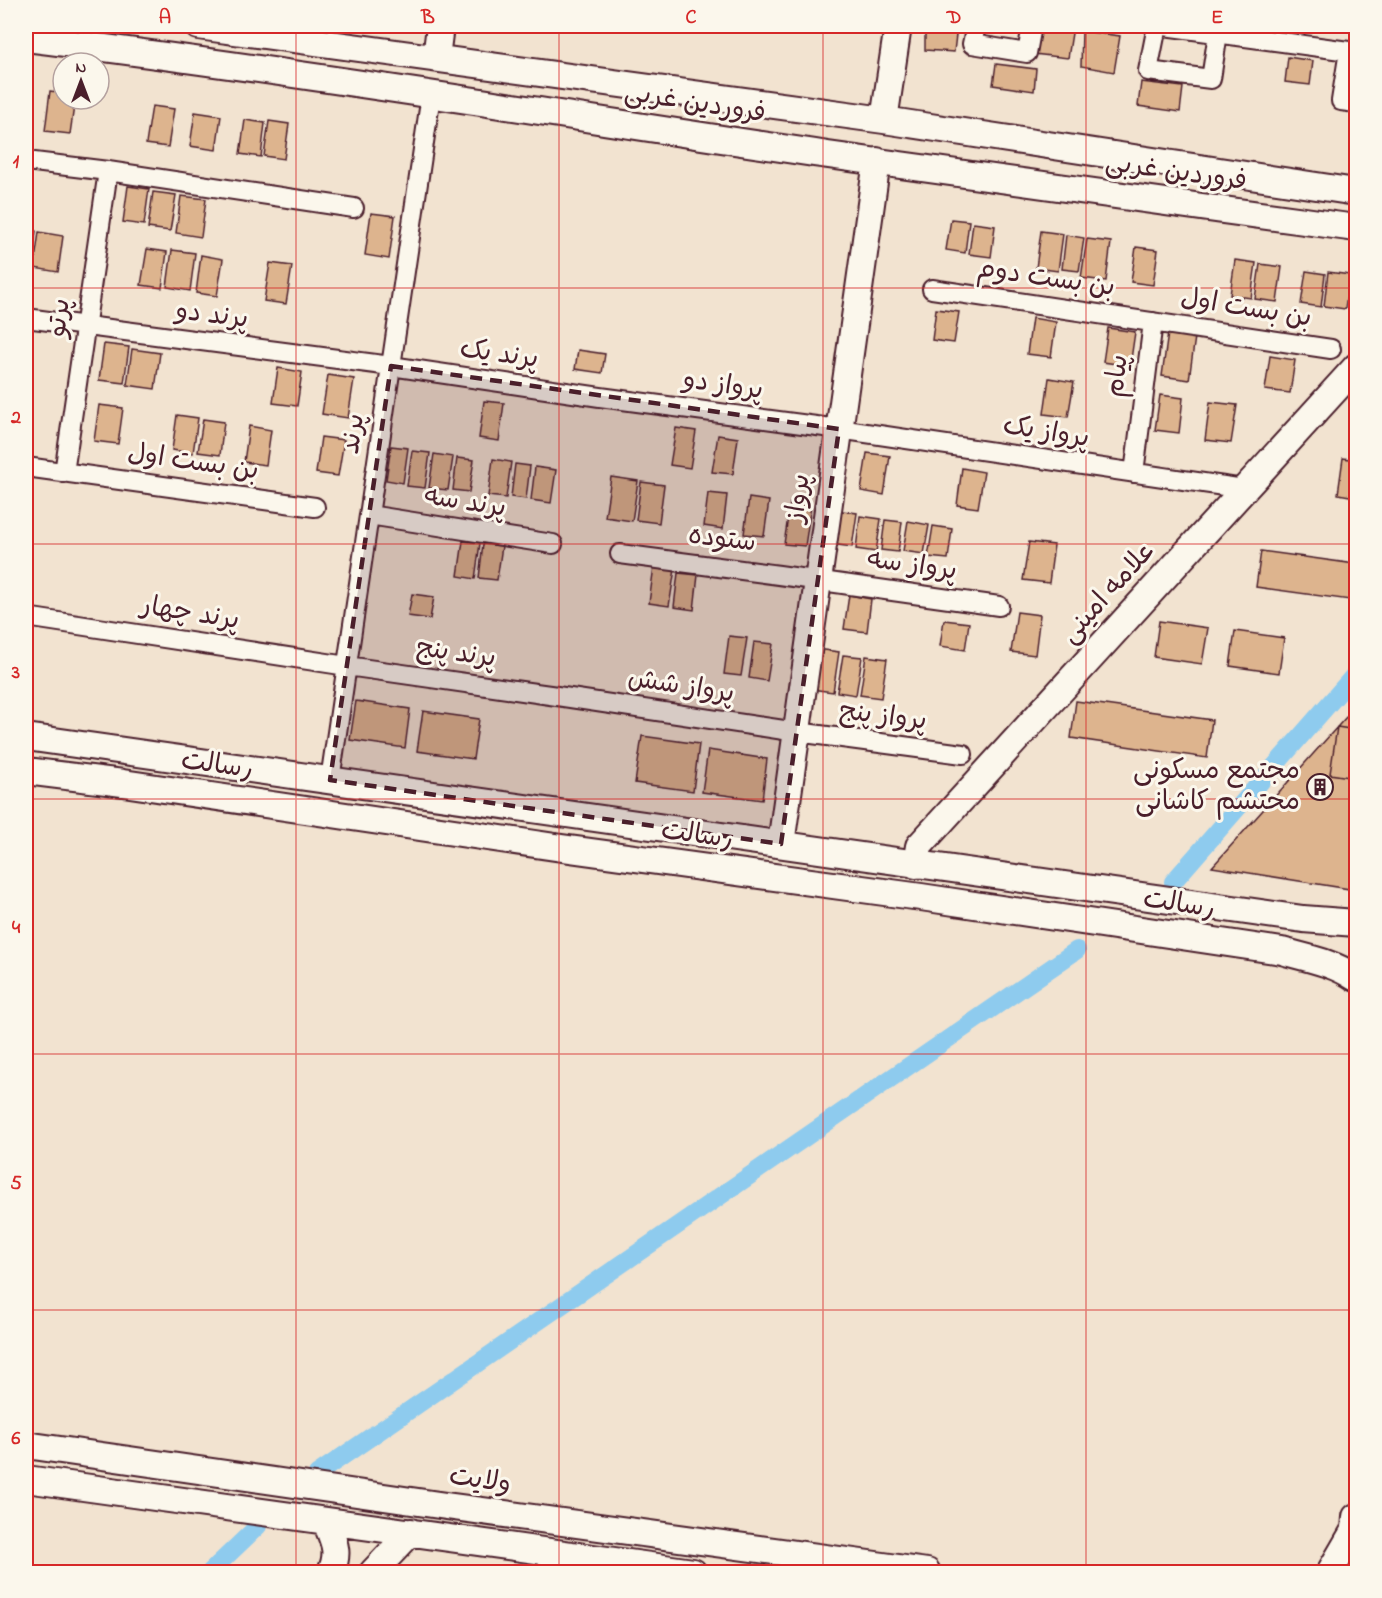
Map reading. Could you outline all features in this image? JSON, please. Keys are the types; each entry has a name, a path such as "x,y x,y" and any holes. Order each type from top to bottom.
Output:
{"street":[{"name":"فروردین غربی","path":"198,26 884,120 1356,192"},
{"path":"435,58 440,26"},
{"path":"884,120 898,26"},
{"path":"976,26 972,44 1027,53 1032,26"},
{"path":"1157,26 1148,71 1211,79 1218,33"},
{"path":"1164,26 1353,52 1341,101 1356,104"},
{"name":"فروردین غربی","path":"26,38 1356,228"},
{"name":"پرند","path":"330,780 431,95"},
{"path":"26,161 354,208"},
{"name":"پرواز","path":"781,843 877,161"},
{"name":"پرتو","path":"64,473 108,171"},
{"name":"بن بست دوم","path":"932,289 1152,322"},
{"name":"پرند دو","path":"26,318 391,366"},
{"name":"بن بست اول","path":"1152,322 1330,350"},
{"name":"پیام","path":"1134,473 1152,322"},
{"name":"پرند یک","path":"391,366 600,397"},
{"name":"علامه امینی","path":"916,865 919,846 1356,367"},
{"name":"پرواز دو","path":"600,397 839,429"},
{"name":"پرواز یک","path":"839,429 1244,489"},
{"path":"26,467 64,473"},
{"name":"بن بست اول","path":"64,473 315,507"},
{"name":"پرند سه","path":"369,515 553,544"},
{"name":"ستوده","path":"620,554 818,581"},
{"name":"پرواز سه","path":"818,581 999,606"},
{"name":"پرند چهار","path":"26,617 347,666"},
{"name":"پرند پنج","path":"347,666 558,696"},
{"name":"پرواز شش","path":"558,696 797,732"},
{"name":"پرواز پنج","path":"797,732 963,754"},
{"name":"رسالت","path":"26,737 781,843 916,865 1304,919 1356,923"},
{"name":"رسالت","path":"26,771 921,897 1282,951 1319,961 1356,978"},
{"name":"ولایت","path":"26,1445 927,1572"},
{"path":"26,1479 693,1572"},
{"path":"1330,1572 1355,1529 1356,1517"},
{"path":"326,1522 336,1547 336,1561 331,1572"},
{"path":"373,1572 411,1532"}],"highlighted area":[{"path":"391,366 839,429 781,844 330,780"}],"building":[{"path":"925,26 957,26 954,52 925,50"},
{"path":"1038,26 1073,27 1068,58 1034,54"},
{"path":"1082,31 1120,36 1114,72 1081,66"},
{"path":"1288,57 1313,61 1310,85 1285,82"},
{"path":"996,64 1036,69 1034,91 993,85"},
{"path":"1141,82 1183,87 1180,112 1138,106"},
{"path":"50,91 51,111 73,111 70,134 45,131"},
{"path":"152,106 174,109 168,147 146,144"},
{"path":"195,112 221,116 216,150 190,146"},
{"path":"245,120 265,123 261,157 240,154"},
{"path":"269,121 289,124 284,159 264,156"},
{"path":"128,186 149,189 144,225 123,222"},
{"path":"153,192 176,195 170,231 148,228"},
{"path":"181,196 206,199 201,237 176,233"},
{"path":"371,213 395,216 389,259 365,255"},
{"path":"951,219 969,221 965,253 946,250"},
{"path":"973,223 995,226 991,257 969,254"},
{"path":"26,229 36,231 31,266 26,265"},
{"path":"1041,231 1063,234 1058,271 1036,268"},
{"path":"39,232 63,236 58,272 34,268"},
{"path":"1066,235 1084,238 1079,271 1062,269"},
{"path":"1087,239 1111,242 1106,281 1081,278"},
{"path":"1136,247 1158,250 1153,285 1131,282"},
{"path":"147,249 167,252 162,288 141,285"},
{"path":"172,250 195,253 190,291 167,287"},
{"path":"201,255 223,259 217,296 196,293"},
{"path":"1235,260 1256,263 1251,298 1230,295"},
{"path":"270,263 292,266 286,304 264,301"},
{"path":"1260,264 1282,267 1277,302 1255,299"},
{"path":"1306,271 1325,274 1321,307 1301,304"},
{"path":"1328,272 1350,275 1345,309 1324,306"},
{"path":"936,309 959,312 954,343 932,340"},
{"path":"1032,318 1056,322 1051,357 1027,354"},
{"path":"1108,328 1135,332 1130,366 1103,362"},
{"path":"1168,333 1195,337 1189,380 1162,376"},
{"path":"104,344 129,347 124,383 99,380"},
{"path":"132,349 160,353 155,389 127,385"},
{"path":"578,350 605,354 602,373 575,369"},
{"path":"1270,356 1295,360 1290,393 1265,390"},
{"path":"278,368 302,372 297,406 273,403"},
{"path":"328,375 354,379 348,418 322,414"},
{"path":"1049,378 1074,382 1068,417 1044,414"},
{"path":"1160,395 1183,398 1179,433 1155,430"},
{"path":"484,401 504,403 499,441 479,438"},
{"path":"1210,402 1237,405 1231,443 1205,440"},
{"path":"99,405 123,408 118,444 94,441"},
{"path":"177,415 198,418 193,453 172,450"},
{"path":"203,419 224,422 220,455 198,452"},
{"path":"249,426 271,430 266,465 244,462"},
{"path":"676,428 696,431 690,468 670,465"},
{"path":"718,435 738,438 733,474 712,472"},
{"path":"321,437 344,440 338,476 316,473"},
{"path":"391,446 408,448 403,483 386,480"},
{"path":"412,451 430,453 425,488 407,486"},
{"path":"867,453 890,456 884,495 861,491"},
{"path":"434,454 453,457 448,490 429,488"},
{"path":"457,458 474,460 469,492 453,490"},
{"path":"1343,458 1356,460 1356,497 1338,494"},
{"path":"493,459 511,462 506,498 488,496"},
{"path":"515,464 530,466 526,499 511,497"},
{"path":"535,467 556,470 551,503 531,500"},
{"path":"962,468 984,472 978,508 957,505"},
{"path":"611,477 638,481 632,521 605,517"},
{"path":"641,482 664,485 659,523 636,520"},
{"path":"708,493 727,495 723,529 704,526"},
{"path":"749,498 769,501 764,536 744,534"},
{"path":"790,503 811,506 805,546 784,544"},
{"path":"835,510 857,513 852,547 831,544"},
{"path":"860,516 881,519 876,552 856,549"},
{"path":"885,520 902,522 898,552 881,550"},
{"path":"908,521 929,525 924,554 903,551"},
{"path":"933,526 952,529 948,559 928,557"},
{"path":"463,541 480,543 475,579 458,576"},
{"path":"1029,542 1054,545 1049,583 1023,580"},
{"path":"483,544 502,546 497,580 479,578"},
{"path":"1261,551 1355,564 1350,600 1256,587"},
{"path":"654,566 675,569 669,606 649,603"},
{"path":"678,573 698,575 694,610 674,607"},
{"path":"412,594 434,597 430,619 408,616"},
{"path":"849,595 871,599 867,632 844,629"},
{"path":"1017,612 1040,615 1035,655 1011,652"},
{"path":"944,620 969,623 965,650 940,646"},
{"path":"1159,621 1208,628 1202,664 1154,657"},
{"path":"1235,631 1284,638 1279,673 1230,666"},
{"path":"729,636 747,638 741,676 724,674"},
{"path":"754,642 773,644 767,681 749,678"},
{"path":"817,649 839,652 833,692 811,689"},
{"path":"843,655 862,657 856,695 837,692"},
{"path":"866,656 887,659 881,698 860,695"},
{"path":"356,701 410,709 405,748 350,740"},
{"path":"1076,701 1212,720 1207,758 1071,738"},
{"name":"مجتمع مسکونی محتشم کاشانی","path":"1356,706 1356,890 1212,867"},
{"path":"423,711 479,719 473,759 417,751"},
{"path":"1337,727 1356,730 1356,778 1330,774"},
{"path":"642,736 699,744 693,791 635,783"},
{"path":"708,750 767,759 762,800 702,792"}],"waterway":[{"path":"1173,882 1356,673"},
{"path":"317,1474 1077,950"},
{"path":"210,1572 258,1526"}],"place":[{"name":"مجتمع مسکونی محتشم کاشانی","path":"1320,787"}]}
